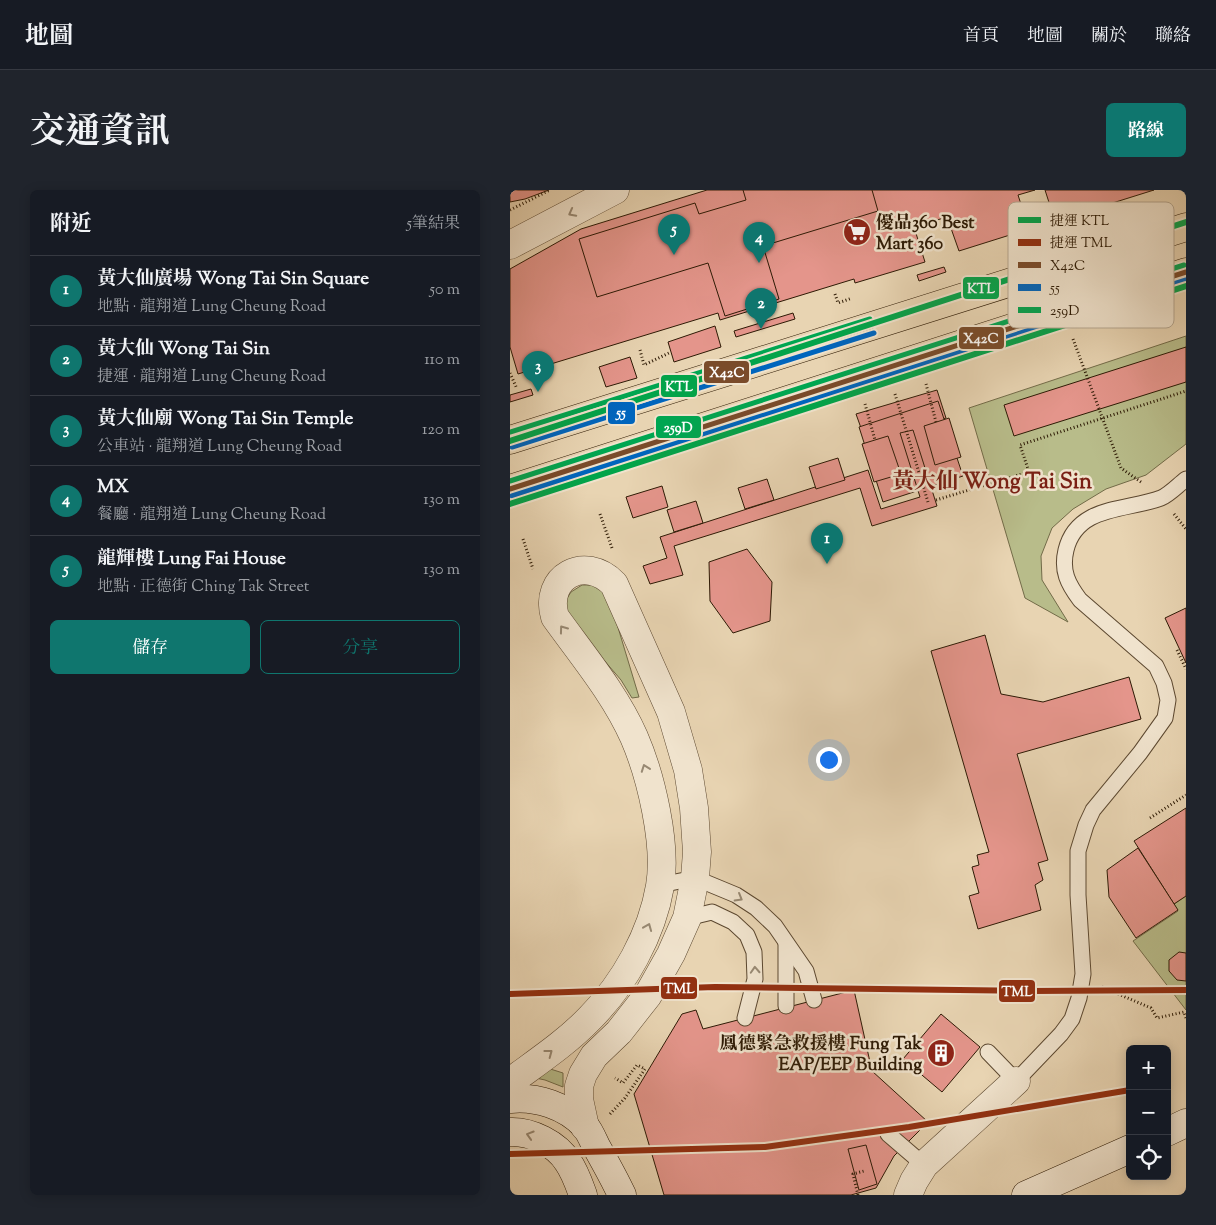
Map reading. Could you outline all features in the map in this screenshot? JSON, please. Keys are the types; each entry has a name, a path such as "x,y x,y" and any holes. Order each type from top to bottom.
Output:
{"highway":[{"path":"1174,231 1186,227"},
{"path":"1174,276 1186,272"},
{"path":"510,440 1008,283"},
{"path":"510,489 1012,328"}],"street":[{"path":"510,245 615,190"},
{"path":"510,1082 562,1043 590,1019 611,995 641,942 651,918 660,885 661,858 658,824 649,779 634,737 606,686 555,617 553,610 552,602 557,586 569,574 580,570 597,572 607,577 614,584 671,712 688,770 694,808 697,852 695,878 687,918 671,954 648,995 619,1032 594,1056 583,1074 579,1086 579,1099 585,1127 622,1195"},
{"path":"908,1195 924,1165 1016,1081"},
{"path":"510,1099 518,1098 541,1101 558,1106 571,1114 585,1127"},
{"path":"1171,1130 1186,1123"},
{"path":"510,1132 537,1137 557,1149 568,1162 583,1195"},
{"path":"1026,1195 1126,1151"}],"lane":[{"path":"988,1052 1016,1081 1061,1034 1072,1018 1079,998 1083,974 1078,895 1078,851 1092,810 1140,753 1165,718 1168,700 1164,683 1156,666 1080,600 1072,590 1066,577 1063,563 1069,539 1082,522 1101,513 1162,497 1186,479"},
{"path":"660,885 695,878 736,895 756,908 775,926 806,971 814,1000"},
{"path":"687,918 712,912 733,922 746,935 754,952 755,979 745,1018"},
{"path":"786,943 786,1006"},
{"path":"888,1134 924,1165"}],"path":[{"path":"510,210 550,190"},
{"path":"835,294 838,303 852,298"},
{"path":"1073,339 1121,468 1162,497"},
{"path":"640,350 644,365 671,352"},
{"path":"510,373 518,389"},
{"path":"926,384 936,422"},
{"path":"936,500 1029,472 1020,445 1186,391"},
{"path":"894,394 928,502"},
{"path":"865,403 875,440"},
{"path":"600,514 612,548"},
{"path":"523,539 533,569"},
{"path":"1177,650 1186,669"},
{"path":"1150,818 1186,795"},
{"path":"1102,987 1150,1008 1157,1018 1184,1012 1186,1018"},
{"path":"610,1114 625,1098 645,1069 636,1065 623,1083 615,1078"},
{"path":"858,1195 853,1174 864,1171"}],"green space":[{"path":"1186,336 1186,444 1146,475 1106,489 1073,509 1052,528 1041,556 1042,580 1068,622 1025,598 969,408"},
{"path":"582,585 599,587 610,601 639,697 632,698 621,680 567,617 566,600 571,592"},
{"path":"1186,896 1186,1010 1133,941 1178,911 1174,904"},
{"path":"544,1067 563,1073 563,1087 531,1077"}],"building":[{"path":"510,190 549,190 525,199 510,202"},
{"path":"707,190 1035,190 1018,195 1020,202 1008,202 1008,236 959,251 947,217 914,227 925,262 855,283 854,279 720,320 718,313 518,374 510,347 510,269 581,229"},
{"path":"743,190 872,190 878,211 763,246 779,299 725,316 708,263 597,297 579,239 695,203 699,214 746,200"},
{"path":"1045,190 1154,190 1116,202 1049,202"},
{"path":"944,267 946,272 919,281 917,275"},
{"path":"793,313 795,319 736,337 734,331"},
{"path":"715,326 721,347 674,362 668,342"},
{"path":"1186,347 1186,382 1014,436 1004,405"},
{"path":"630,357 637,378 606,387 599,367"},
{"path":"531,389 533,395 510,402 510,395"},
{"path":"937,390 946,418 866,442 856,414"},
{"path":"938,401 963,476 883,502 859,427"},
{"path":"949,418 961,457 935,465 924,426"},
{"path":"913,430 937,506 872,526 860,488 674,546 683,575 650,584 643,566 667,558 660,537 868,470 881,509 920,497 900,433"},
{"path":"888,436 901,474 874,482 862,444"},
{"path":"838,458 845,480 816,489 809,467"},
{"path":"767,479 774,500 745,509 738,488"},
{"path":"662,486 668,507 633,518 626,497"},
{"path":"696,501 703,523 674,532 667,510"},
{"path":"747,549 772,582 770,621 733,633 710,601 709,562"},
{"path":"1186,608 1186,663 1165,618"},
{"path":"985,635 1001,694 1043,702 1129,677 1141,719 1017,754 1048,860 1038,863 1043,880 1035,885 1041,910 978,929 969,896 979,893 972,867 979,865 977,855 989,852 931,651"},
{"path":"1186,808 1186,896 1174,904 1134,841"},
{"path":"1138,848 1178,910 1136,938 1109,897 1107,870"},
{"path":"1179,952 1186,953 1186,981 1177,980 1169,971 1169,960"},
{"path":"854,990 872,1071 928,1122 894,1156 876,1188 851,1195 664,1195 634,1094 682,1014 696,1010 703,1029"},
{"name":"鳳德緊急救援樓 Fung Tak EAP/EEP Building","path":"941,1014 980,1047 942,1092 903,1059"},
{"path":"866,1145 877,1184 859,1190 848,1149"}],"metro line":[{"name":"KTL","path":"1174,226 1186,222"},
{"name":"KTL","path":"510,441 1008,280"},
{"name":"KTL","path":"1174,290 1186,286"},
{"name":"KTL","path":"510,504 1056,328"},
{"name":"TML","path":"510,994 715,987 1032,991 1186,990"},
{"name":"TML","path":"510,1154 765,1147 909,1127 1126,1091"}],"transit line":[{"name":"259D","path":"1174,268 1184,265"},
{"name":"X42C","path":"1174,276 1186,272"},
{"name":"55","path":"1174,284 1186,280"},
{"name":"259D","path":"510,432 870,319"},
{"name":"259D","path":"510,481 1008,321"},
{"name":"X42C","path":"510,440 872,326"},
{"name":"X42C","path":"510,489 1012,328"},
{"name":"55","path":"512,496 1036,328"},
{"name":"55","path":"512,447 874,333"}],"place":[{"name":"優品360 Best Mart 360","path":"857,232"},
{"name":"龍輝樓 Lung Fai House","path":"674,255"},
{"name":"MX","path":"759,263"},
{"name":"黃大仙 Wong Tai Sin","path":"761,329"},
{"name":"黃大仙廟 Wong Tai Sin Temple","path":"538,392"},
{"name":"黃大仙廣場 Wong Tai Sin Square","path":"827,564"},
{"name":"鳳德緊急救援樓 Fung Tak EAP/EEP Building","path":"941,1053"}],"district":[{"name":"黃大仙 Wong Tai Sin","path":"992,480"}]}
